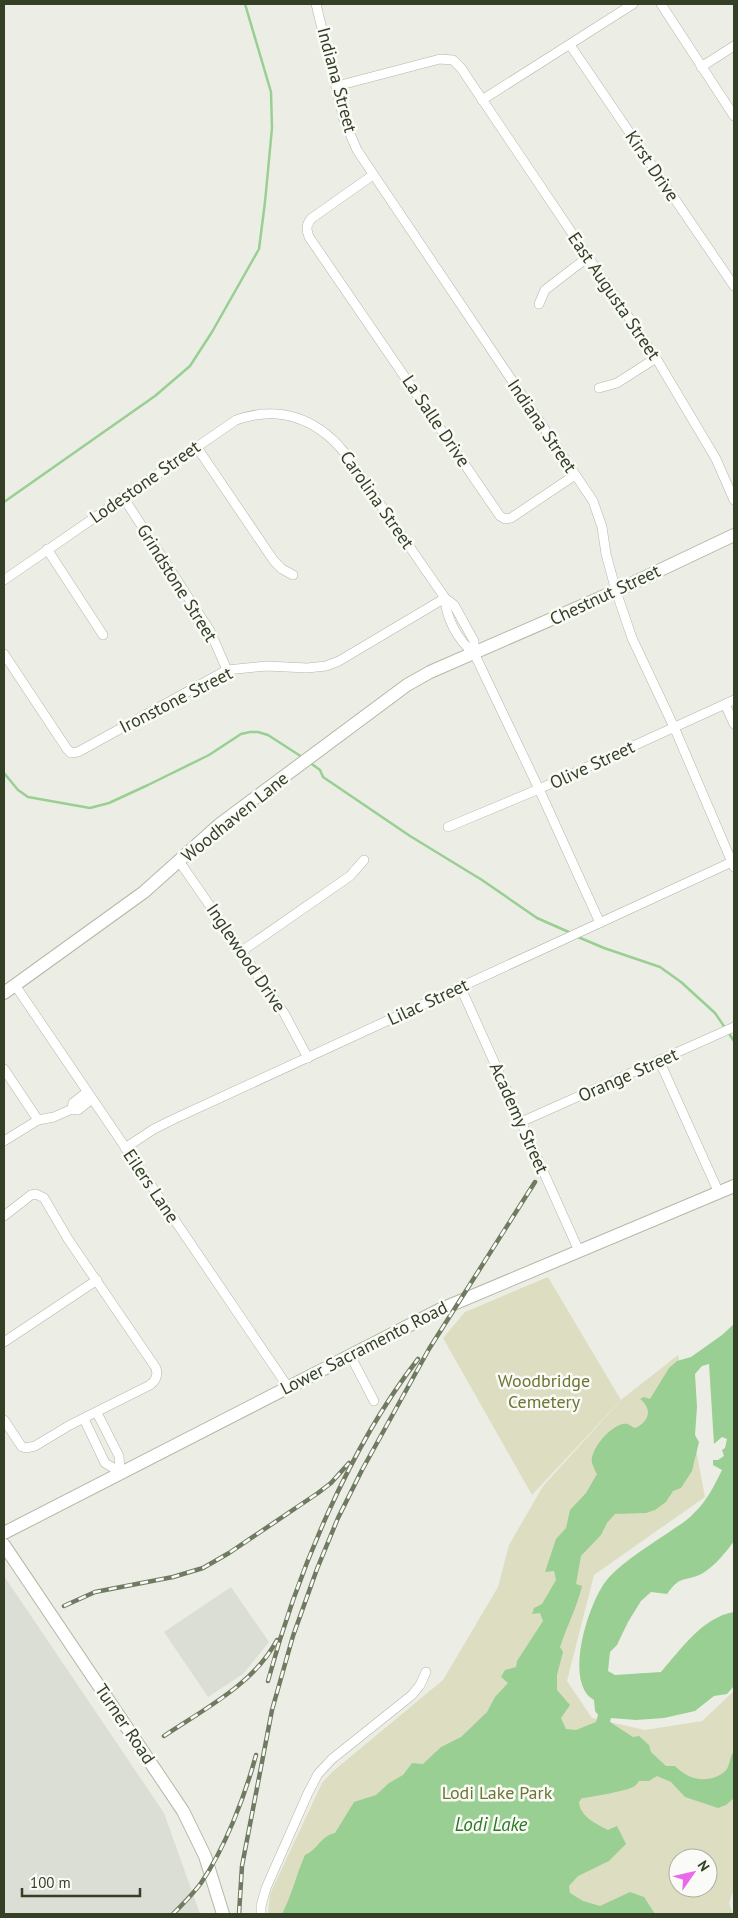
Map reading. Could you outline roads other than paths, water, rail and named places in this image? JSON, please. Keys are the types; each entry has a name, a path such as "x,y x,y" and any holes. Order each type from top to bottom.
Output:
{"main road":[{"name":"Chestnut Street","path":"474,653 616,591 734,535"},
{"name":"Woodhaven Lane","path":"4,993 132,902 220,824 406,685 430,672 474,653"},
{"name":"Lower Sacramento Road","path":"4,1533 120,1472 460,1300 734,1186"},
{"name":"Turner Road","path":"4,1545 183,1811 205,1856 223,1914"}],"street":[{"name":"Indiana Street","path":"316,4 344,120 357,150 593,501 602,527 606,554 616,591 632,638 674,727 734,864"},
{"path":"482,100 633,4"},
{"path":"661,4 734,116"},
{"name":"Kirst Drive","path":"570,45 734,286"},
{"path":"701,67 734,46"},
{"name":"East Augusta Street","path":"337,86 440,59 453,60 461,68 656,358 716,460 734,500"},
{"name":"La Salle Drive","path":"373,175 308,223 309,237 500,516 505,519 511,518 575,475"},
{"path":"539,304 545,290 588,257"},
{"path":"599,388 617,383 656,358"},
{"name":"Lodestone Street","path":"4,580 236,420 247,416 263,414 296,417"},
{"name":"Carolina Street","path":"296,417 321,429 344,452 445,598 446,611 464,646 474,653 600,923"},
{"path":"196,446 274,561 282,569 293,575"},
{"name":"Grindstone Street","path":"123,497 210,631 227,670"},
{"path":"47,549 103,635"},
{"name":"Ironstone Street","path":"4,654 71,753 227,670 266,666 307,668 326,666 339,661 445,598"},
{"name":"Olive Street","path":"448,827 539,789 734,700"},
{"path":"725,704 734,724"},
{"path":"242,951 350,876 364,860"},
{"name":"Inglewood Drive","path":"179,861 284,1013 308,1058"},
{"name":"Lilac Street","path":"126,1148 169,1121 460,986 734,864"},
{"name":"Eilers Lane","path":"15,985 288,1387"},
{"name":"Academy Street","path":"460,986 579,1251"},
{"name":"Orange Street","path":"521,1122 734,1027"},
{"path":"659,1060 719,1192"},
{"path":"4,1069 38,1120"},
{"path":"4,1141 38,1120 54,1117 72,1109 72,1103 90,1096"},
{"path":"4,1216 31,1195 38,1195 44,1198 68,1239 156,1368 158,1374 156,1380 150,1385 70,1425 35,1446 22,1447 4,1420"},
{"path":"4,1342 97,1280"},
{"path":"350,1355 374,1401"},
{"path":"97,1412 119,1456 120,1472"},
{"path":"84,1419 105,1463 120,1472"},
{"path":"261,1914 261,1906 266,1888 318,1774 332,1759 412,1695 420,1685 426,1672"}],"water":[{"name":"Lodi Lake","path":"734,1324 734,1541 716,1563 703,1573 676,1583 667,1594 651,1592 641,1601 617,1645 610,1652 608,1671 615,1675 661,1672 693,1635 712,1620 734,1612 734,1686 727,1694 714,1696 695,1711 664,1718 636,1720 611,1718 610,1722 633,1737 639,1736 649,1745 651,1752 666,1766 675,1766 684,1774 695,1778 706,1779 722,1774 727,1769 734,1752 734,1798 726,1805 718,1808 685,1797 671,1782 657,1776 649,1781 639,1781 630,1788 582,1798 579,1802 582,1812 608,1830 617,1826 626,1844 609,1861 578,1876 569,1886 570,1893 583,1901 600,1906 630,1892 644,1897 655,1914 282,1914 305,1855 326,1837 335,1833 354,1802 376,1795 389,1783 403,1775 412,1763 423,1764 441,1747 461,1737 487,1712 495,1697 508,1683 501,1677 505,1670 516,1667 517,1661 543,1621 540,1613 532,1614 534,1608 542,1604 556,1580 554,1571 545,1572 556,1539 566,1528 570,1510 586,1493 597,1474 592,1463 592,1457 598,1444 609,1432 622,1424 628,1424 635,1428 644,1422 648,1411 640,1399 644,1397 650,1399 669,1368 677,1361 691,1357","holes":["709,1364 714,1444 722,1437 727,1439 725,1448 722,1450 724,1456 718,1460 713,1460 713,1465 722,1470 702,1504 686,1521 619,1567 599,1592 586,1624 579,1661 580,1677 585,1691 594,1700 595,1711 598,1715 596,1722 576,1730 566,1729 561,1718 570,1705 557,1690 557,1675 563,1652 560,1647 582,1586 576,1584 581,1556 601,1535 607,1523 615,1514 646,1513 655,1510 666,1502 673,1491 681,1488 692,1471 699,1442 695,1435 697,1407 695,1374 702,1366"]}],"waterway":[{"path":"4,502 155,396 190,366 212,332 259,249 272,128 271,92 245,4"},
{"path":"4,773 18,790 28,797 90,808 109,803 148,785 209,755 241,734 258,732 268,735 302,757"},
{"path":"309,762 320,770 323,777 410,836 482,880 537,918 571,933"},
{"path":"578,937 660,967 681,982 715,1013 734,1041"}],"railway":[{"path":"239,1914 242,1866 272,1710 293,1636 317,1569 338,1518 362,1470 429,1349 535,1182"},
{"path":"268,1681 294,1598 328,1513 370,1432 393,1394 418,1359"},
{"path":"64,1606 95,1592 173,1577 203,1568 229,1553 318,1493 331,1483 349,1463"},
{"path":"164,1736 242,1683 267,1656 277,1640"},
{"path":"173,1914 201,1883 218,1854 240,1804 256,1755"}],"park label":[{"name":"Woodbridge Cemetery","path":"544,1391"},
{"name":"Lodi Lake Park","path":"497,1793"}]}
